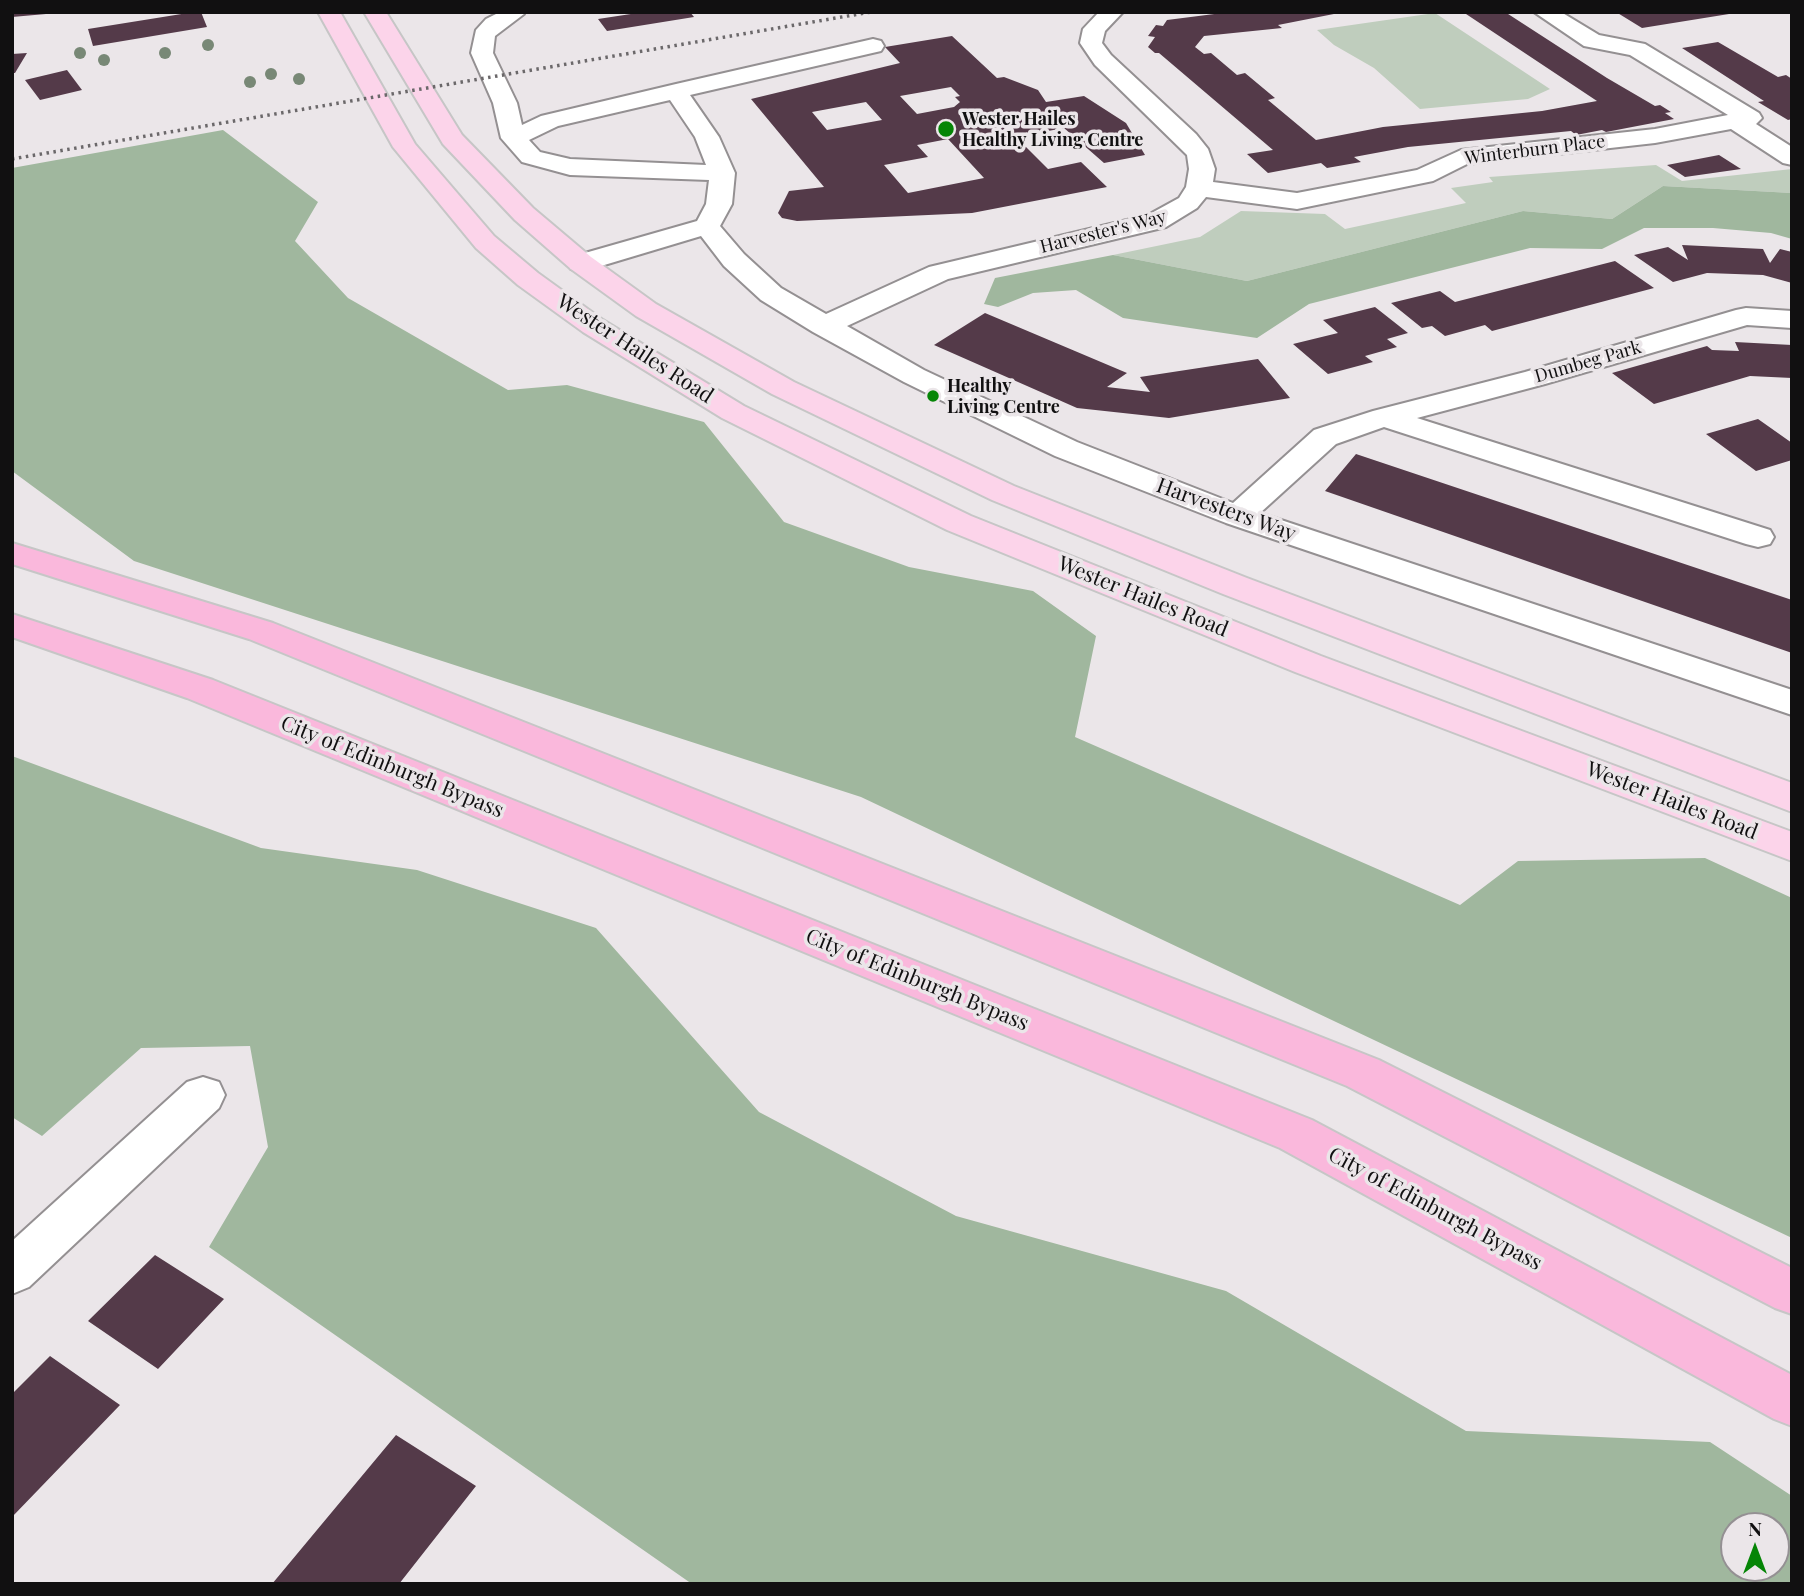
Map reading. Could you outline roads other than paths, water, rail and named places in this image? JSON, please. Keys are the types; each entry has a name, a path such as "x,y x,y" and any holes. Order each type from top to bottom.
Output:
{"highway":[{"path":"12,553 261,631 1363,1073 1792,1292"},
{"name":"City of Edinburgh Bypass","path":"12,625 200,689 1296,1134 1792,1402"}],"main road":[{"name":"Wester Hailes Road","path":"329,12 405,147 485,242 528,279 593,326 733,412 959,523 1308,664 1792,846"},
{"name":"Wester Hailes Road","path":"375,12 452,139 524,214 581,262 646,310 783,388 1003,493 1235,586 1792,798"},
{"name":"Wester Hailes Road","path":"528,279 581,262"}],"street":[{"path":"1112,12 1094,29 1091,43 1103,61 1187,139 1199,154 1202,169 1199,188"},
{"path":"1545,12 1592,41 1637,49 1742,119 1792,158"},
{"path":"513,14 495,24 484,35 482,53 505,103 513,138 531,157 570,167 722,173"},
{"path":"513,138 550,121 873,46"},
{"path":"581,262 707,226 719,204 722,173 707,137 676,91"},
{"name":"Winterburn Place","path":"1199,188 1297,201 1424,176 1461,157 1655,136 1742,119"},
{"name":"Harvester's Way","path":"823,326 939,273 1157,221 1176,212 1199,188"},
{"name":"Harvesters Way","path":"707,226 734,260 771,294 915,376 1066,449 1237,516 1792,703"},
{"name":"Dumbeg Park","path":"1237,516 1325,437 1384,417 1535,378 1746,316 1792,320"},
{"path":"1384,417 1758,537"},
{"path":"12,1272 203,1095"}],"railway":[{"path":"12,159 871,12"}],"place":[{"name":"Wester Hailes Healthy Living Centre","path":"946,129"},
{"name":"Healthy Living Centre","path":"933,396"}]}
